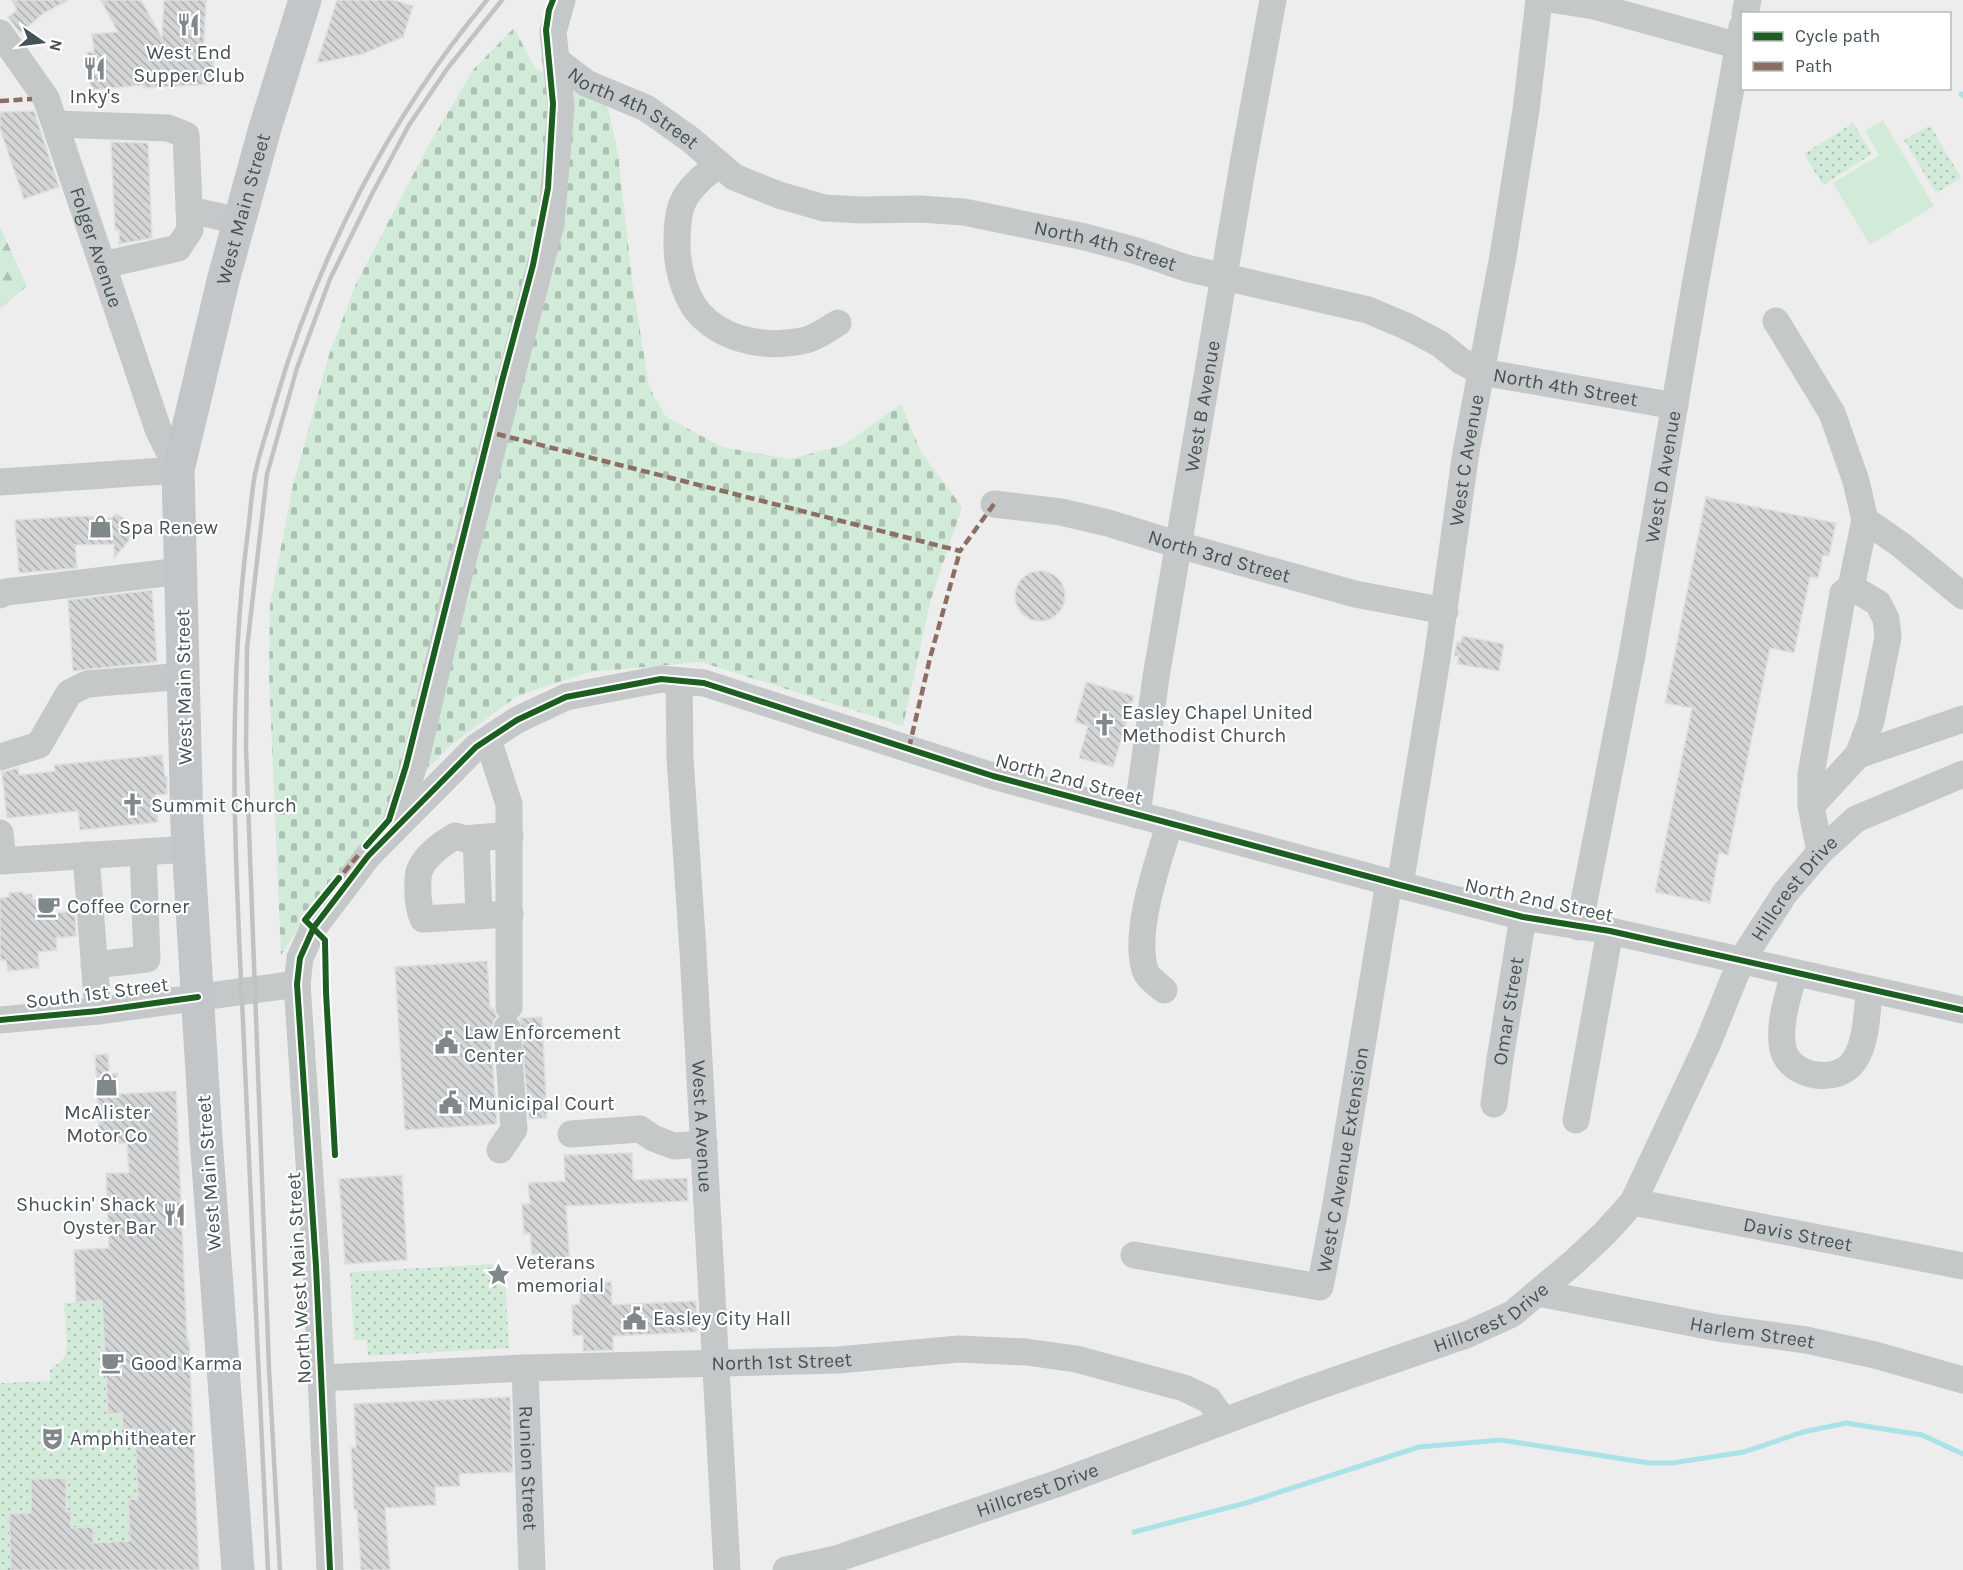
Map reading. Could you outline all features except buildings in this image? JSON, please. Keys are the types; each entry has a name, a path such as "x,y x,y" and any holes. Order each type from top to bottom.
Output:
{"main road":[{"name":"West Main Street","path":"238,1570 207,1149 189,849 178,470 224,277 265,128 305,0"}],"street":[{"path":"393,832 417,755 456,587 551,224 561,107 553,32 562,0"},
{"name":"West B Avenue","path":"1137,814 1156,677 1273,0"},
{"name":"West C Avenue","path":"1394,884 1445,611 1466,452 1503,256 1526,110 1539,0"},
{"path":"1556,0 1741,37"},
{"name":"Folger Avenue","path":"0,33 46,98 158,429 178,470"},
{"name":"West D Avenue","path":"1579,927 1632,655 1741,37"},
{"name":"North 4th Street","path":"555,59 586,84 646,108 691,140 734,177 779,195 824,208 964,212 1085,237 1137,251 1186,268 1368,310 1440,344 1461,361 1482,372 1675,406"},
{"path":"56,124 168,128 186,135 189,230 178,248 103,265"},
{"path":"719,164 700,178 682,204 677,233 677,265 686,292 704,320 725,333 751,342 780,344 808,339 838,323"},
{"path":"189,210 240,221"},
{"path":"1776,321 1832,413 1856,481 1865,520 1851,587 1843,593 1811,774 1811,806 1820,852"},
{"path":"0,482 178,470"},
{"name":"North 3rd Street","path":"994,504 1061,512 1108,523 1355,594 1445,611"},
{"path":"1865,520 1901,545 1963,596"},
{"path":"0,595 6,592 57,585 181,571"},
{"path":"1811,806 1858,754 1871,721 1888,637 1886,619 1878,603 1851,587"},
{"path":"0,757 39,746 69,693 87,684 184,676"},
{"name":"North 2nd Street","path":"297,984 300,958 314,927 368,856 476,747 518,720 566,697 662,679 704,683 993,776 1523,917 1610,931 1963,1010"},
{"name":"West A Avenue","path":"679,681 680,758 727,1570"},
{"path":"1858,754 1963,718"},
{"path":"488,740 509,804 510,835 508,1018 514,1129 500,1150"},
{"name":"Hillcrest Drive","path":"786,1570 836,1559 1056,1484 1307,1390 1466,1335 1512,1314 1605,1233 1633,1202 1702,1055 1741,961 1785,893 1820,852 1856,819 1963,774"},
{"path":"1164,990 1145,972 1142,935 1157,866 1170,823"},
{"path":"0,832 2,861 189,849"},
{"path":"510,835 466,839 455,836 440,845 419,872 419,910 423,919 510,914"},
{"path":"476,838 479,916"},
{"path":"94,964 147,958 143,852"},
{"path":"86,855 98,1011"},
{"name":"West C Avenue Extension","path":"1134,1255 1320,1287 1394,884"},
{"name":"Omar Street","path":"1494,1104 1523,917"},
{"path":"1576,1120 1610,931"},
{"path":"1794,973 1781,1028 1784,1050 1791,1064 1813,1074 1835,1075 1854,1062 1863,1040 1869,990"},
{"path":"198,997 297,984"},
{"name":"North West Main Street","path":"297,984 321,1378 330,1570"},
{"name":"South 1st Street","path":"0,1020 98,1011 198,997"},
{"path":"571,1134 640,1129 653,1138 674,1146 704,1144"},
{"name":"Davis Street","path":"1633,1202 1963,1266"},
{"name":"Harlem Street","path":"1538,1293 1718,1328 1806,1340 1875,1355 1963,1380"},
{"name":"North 1st Street","path":"321,1378 525,1368 837,1360 959,1349 1026,1352 1076,1359 1184,1388 1209,1400 1224,1421"},
{"name":"Runion Street","path":"525,1368 532,1570"}],"green space":[{"path":"514,28 535,68 608,108 618,154 632,280 649,387 666,417 722,447 789,459 844,445 901,404 921,452 962,507 931,599 903,726 701,662 589,672 517,696 447,748 390,811 311,909 281,955 269,676 270,604 293,485 329,355 356,284 428,146 473,70"},
{"path":"1883,120 1934,206 1870,245 1833,183 1879,155 1865,131"},
{"path":"1853,123 1872,154 1823,185 1804,154"},
{"path":"1930,125 1961,178 1936,193 1904,140"},
{"path":"0,227 27,286 0,309"},
{"path":"493,1264 493,1278 505,1278 509,1348 368,1356 367,1340 354,1340 350,1272"},
{"path":"102,1300 186,1316 189,1342 106,1345 108,1414 122,1413 135,1429 138,1499 128,1500 130,1541 93,1543 93,1527 71,1528 70,1511 10,1514 11,1570 0,1570 0,1383 50,1381 50,1370 64,1359 67,1345 64,1303"}],"waterway":[{"path":"1134,1532 1246,1503 1419,1447 1501,1440 1649,1463 1672,1463 1744,1452 1803,1432 1846,1423 1922,1435 1963,1454"}],"railway":[{"path":"268,1570 237,901 234,780 237,659 252,490 259,456 292,348 335,242 388,141 419,92 487,0"},
{"path":"280,1570 269,1369 246,748 247,648 267,474 297,368 330,279 372,194 409,125 447,69 502,0"}],"marked path":[{"path":"0,101 32,99"},
{"path":"497,434 960,551 994,504"},
{"path":"909,748 930,658 960,551"},
{"path":"335,883 360,853"}],"cycle path":[{"path":"366,846 389,820 406,766 533,265 548,188 553,104 546,30 553,0"},
{"path":"330,1570 316,1266 297,984 300,958 314,927 368,856 476,747 517,720 566,697 661,679 704,683 993,776 1523,917 1610,931 1963,1010"},
{"path":"335,1155 325,940 305,920 339,878"},
{"path":"0,1020 98,1011 198,997"}],"place":[{"name":"West End Supper Club","path":"189,24"},
{"name":"Inky's","path":"95,68"},
{"name":"Spa Renew","path":"101,527"},
{"name":"Easley Chapel United Methodist Church","path":"1104,724"},
{"name":"Summit Church","path":"133,805"},
{"name":"Coffee Corner","path":"49,906"},
{"name":"Law Enforcement Center","path":"446,1043"},
{"name":"McAlister Motor Co","path":"107,1084"},
{"name":"Municipal Court","path":"450,1103"},
{"name":"Shuckin' Shack Oyster Bar","path":"174,1215"},
{"name":"Veterans memorial","path":"498,1274"},
{"name":"Easley City Hall","path":"635,1318"},
{"name":"Good Karma","path":"113,1363"},
{"name":"Amphitheater","path":"52,1438"}]}
